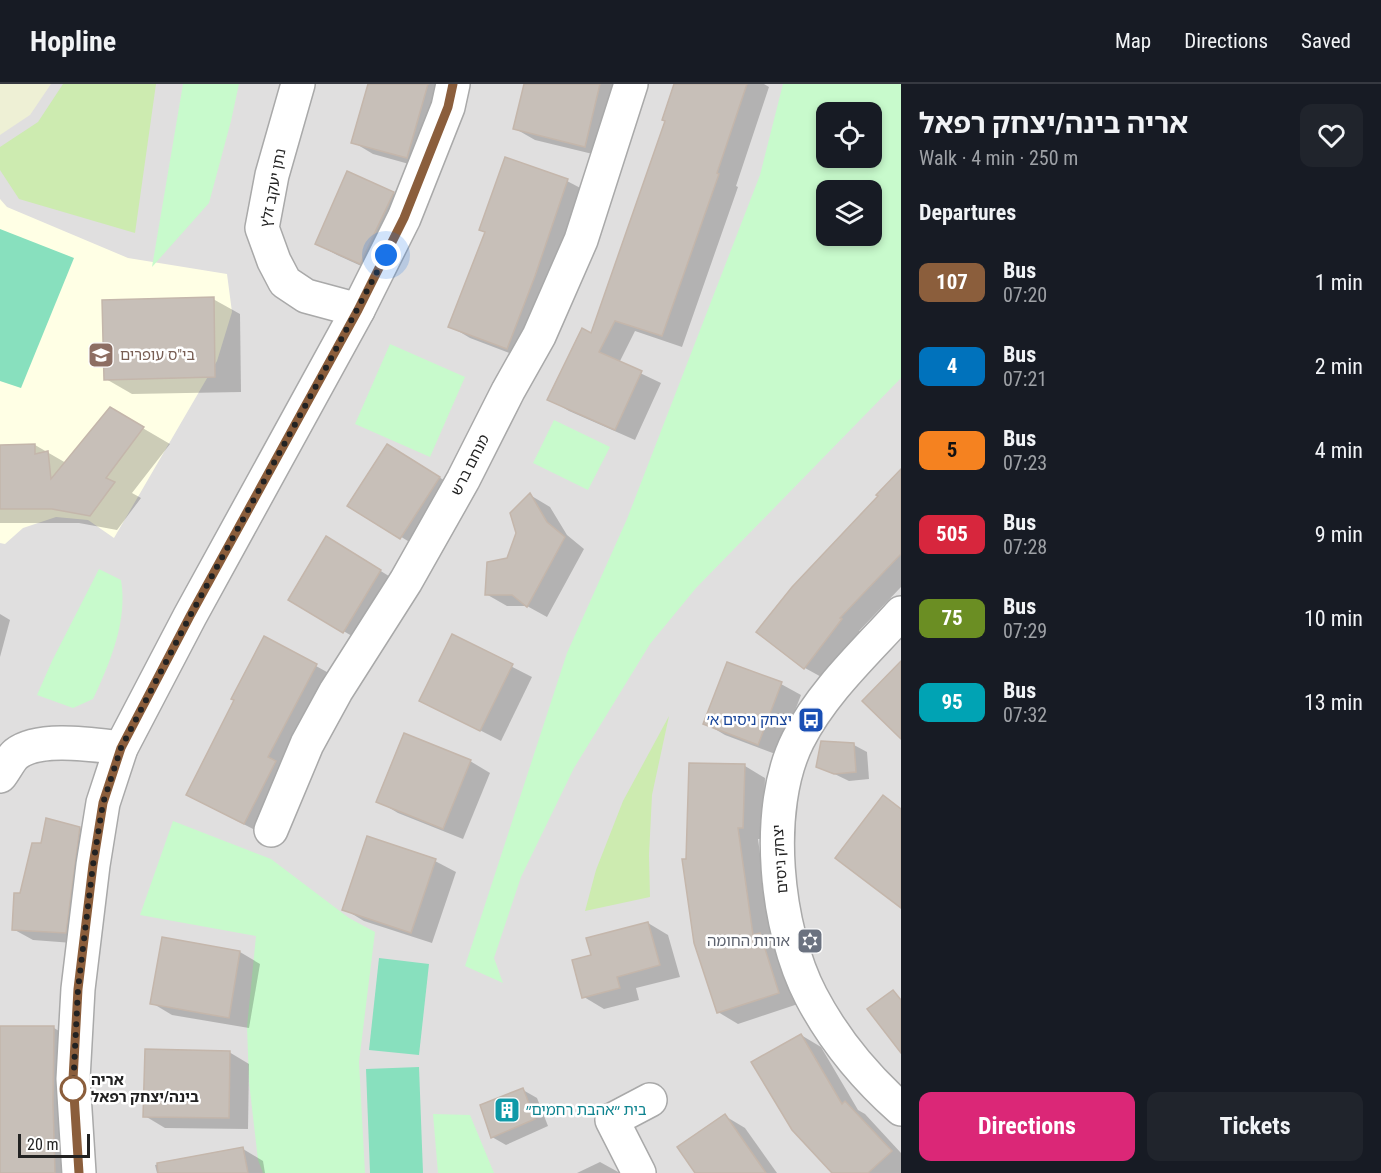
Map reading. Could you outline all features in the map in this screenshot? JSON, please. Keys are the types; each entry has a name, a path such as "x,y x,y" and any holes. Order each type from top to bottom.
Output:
{"street":[{"name":"נתן יעקב זלץ","path":"298,84 272,175 262,228 285,282 306,296 358,310"},
{"path":"79,1173 73,1079 78,989 103,803 121,748 190,616 358,310 404,218 448,107 453,84"},
{"name":"מנחם ברש","path":"271,830 307,744 330,702 406,581 463,480 538,336 581,240 631,84"},
{"name":"יצחק ניסים","path":"901,613 819,705 797,741 785,776 778,808 776,845 787,924 797,962 810,995 854,1060 901,1109"},
{"path":"0,776 16,754 39,744 121,748"},
{"path":"639,1173 612,1120 650,1100"}],"shaded area":[{"path":"0,84 901,84 901,1173 0,1173"},
{"path":"0,84 51,84 30,115 0,135"},
{"path":"0,199 7,207 128,258 227,274 232,312 217,361 114,538 88,520 56,517 23,528 5,544 0,543"}],"green space":[{"path":"63,84 156,84 135,233 19,199 0,170 0,147 38,122"},
{"path":"183,84 239,84 209,203 152,267"},
{"path":"783,84 901,84 901,378 696,588 650,644 574,768 521,877 494,958 503,983 465,966 567,653 627,519 760,175"},
{"path":"0,229 74,258 21,388 0,381"},
{"path":"390,344 465,377 430,457 355,424"},
{"path":"554,420 610,447 588,490 533,463"},
{"path":"99,569 121,580 123,595 120,626 106,671 93,699 73,708 37,695"},
{"path":"669,716 652,795 649,855 650,897 585,911 596,870 623,801"},
{"path":"173,821 271,859 349,918 375,932 359,1062 365,1173 263,1173 258,1160 249,1082 247,1027 256,936 140,915"},
{"path":"379,958 429,964 419,1055 369,1050"},
{"path":"419,1067 423,1173 370,1173 366,1069"},
{"path":"433,1114 470,1115 494,1173 438,1173"}],"building":[{"path":"368,84 428,84 407,158 351,143"},
{"path":"524,84 600,84 585,147 513,129"},
{"path":"674,84 747,84 717,173 719,174 662,336 615,321 599,352 642,371 615,430 547,400 582,328 591,333 665,121 662,120"},
{"path":"505,157 568,179 507,349 448,327 485,232 479,230"},
{"path":"347,171 394,192 360,264 315,244"},
{"path":"214,297 215,377 104,380 102,300"},
{"path":"110,407 144,427 106,478 115,482 90,516 52,509 0,509 0,445 35,444 35,454 48,451 51,479"},
{"path":"387,444 440,477 400,539 347,506"},
{"path":"901,469 901,554 840,618 842,619 804,669 756,632 792,587"},
{"path":"530,493 547,522 565,537 527,607 512,595 485,595 487,562 507,558 516,533 510,513"},
{"path":"326,536 381,570 343,633 288,600"},
{"path":"452,634 513,664 480,731 419,701"},
{"path":"264,636 317,664 268,757 276,761 244,824 186,795 234,700 231,699"},
{"path":"901,661 901,739 862,701"},
{"path":"727,662 782,682 758,745 703,724"},
{"path":"404,733 471,760 443,829 376,802"},
{"path":"821,741 854,743 856,772 834,774 816,767"},
{"path":"689,763 745,764 743,828 738,828 753,935 760,933 779,993 717,1013 694,943 682,859 686,859"},
{"path":"883,795 901,809 901,908 835,858"},
{"path":"46,818 80,827 66,933 12,930 14,893 20,893 32,843 41,843"},
{"path":"367,836 436,859 411,933 342,910"},
{"path":"648,922 660,965 617,977 620,988 582,998 572,960 591,955 586,938"},
{"path":"162,937 240,951 229,1018 150,1004"},
{"path":"893,990 901,1000 901,1053 867,1009"},
{"path":"0,1026 54,1026 55,1173 0,1173"},
{"path":"801,1034 842,1104 845,1101 892,1151 868,1173 832,1173 792,1130 751,1062"},
{"path":"145,1049 230,1051 229,1118 143,1117"},
{"name":"בית ״אהבת רחמים״","path":"523,1088 535,1119 491,1138 480,1105"},
{"path":"725,1114 766,1173 695,1173 677,1147"},
{"path":"243,1147 248,1173 158,1173 157,1163"}],"bus line":[{"name":"107","path":"79,1173 73,1079 78,989 103,803 121,748 190,616 358,310 404,218 448,107 453,84"}],"place":[{"name":"בי\"ס עופרים","path":"101,355"},
{"name":"יצחק ניסים א׳","path":"811,720"},
{"name":"אורות החומה","path":"810,941"},
{"name":"אריה בינה/יצחק רפאל","path":"73,1089"},
{"name":"בית ״אהבת רחמים״","path":"507,1110"}],"route":[{"path":"73,1089 78,989 93,865 103,803 121,748 386,255"}]}
